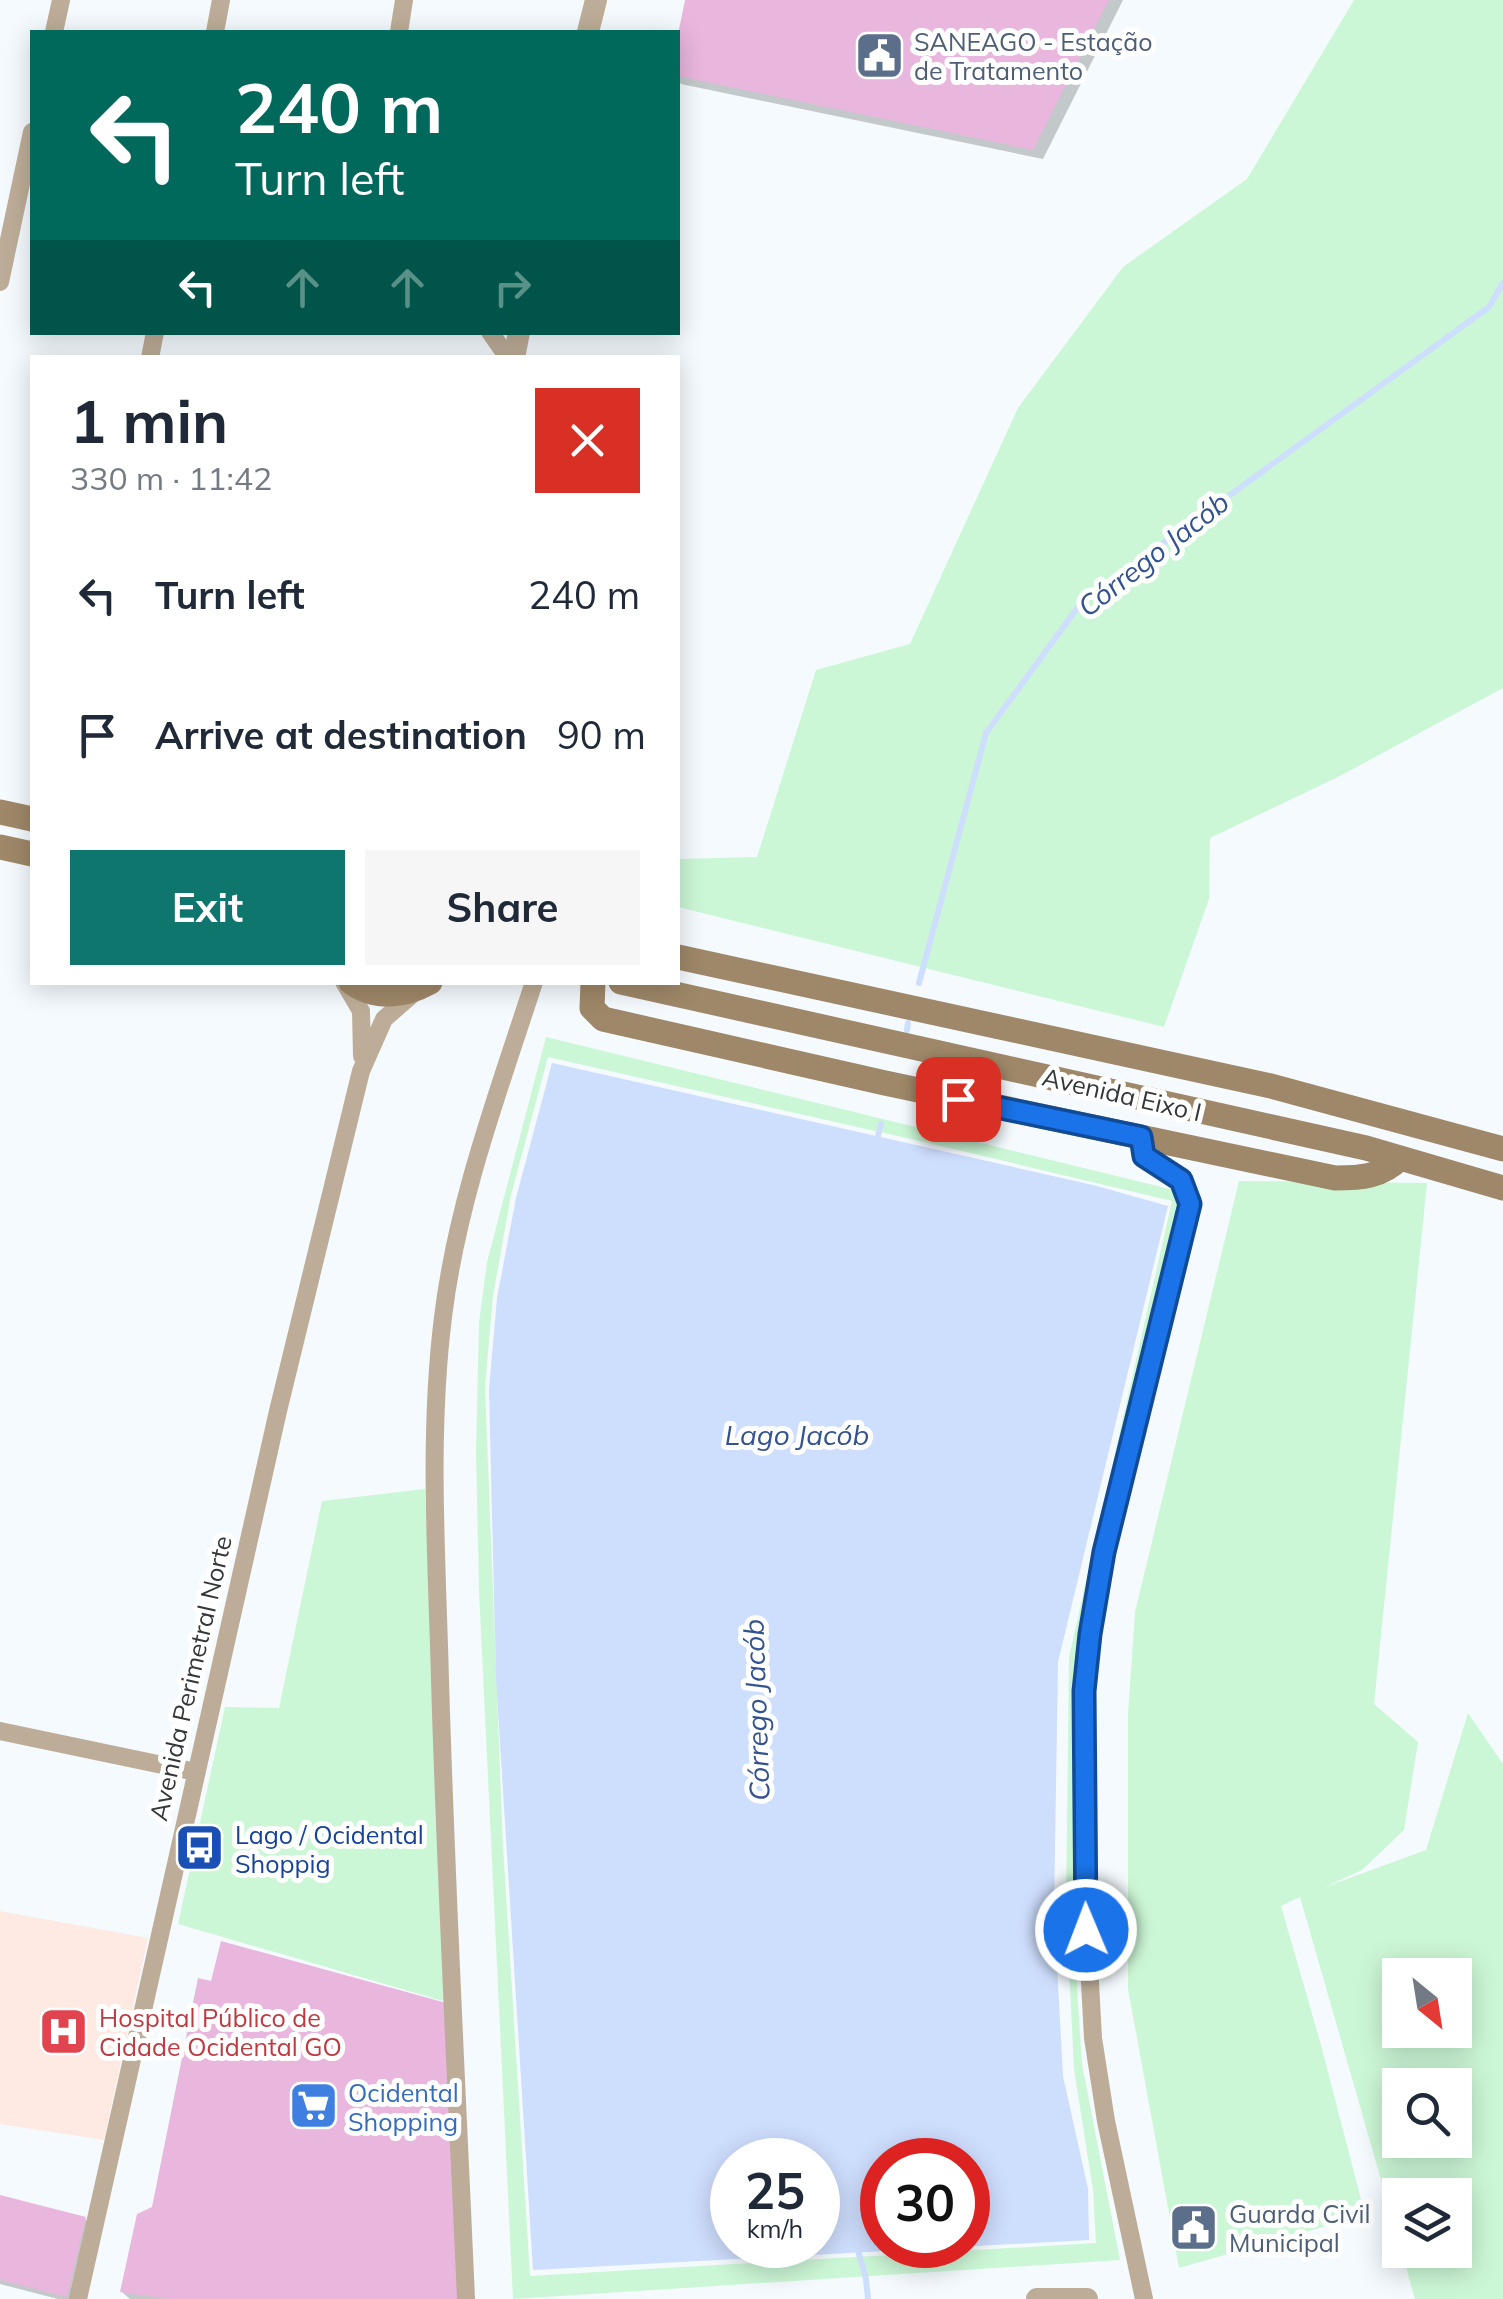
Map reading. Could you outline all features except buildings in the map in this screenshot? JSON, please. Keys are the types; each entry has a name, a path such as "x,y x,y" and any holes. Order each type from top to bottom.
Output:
{"main road":[{"path":"0,812 30,819"},
{"path":"0,847 30,854"},
{"name":"Avenida Eixo I","path":"680,956 1270,1086 1503,1149"},
{"path":"353,985 389,995 426,985"},
{"path":"592,985 592,1008 603,1019 1141,1137 1335,1178 1378,1174 1400,1158"},
{"name":"Avenida Eixo I","path":"634,985 1400,1158 1503,1188"}],"street":[{"path":"54,30 61,0"},
{"path":"214,30 221,0"},
{"path":"398,30 404,0"},
{"path":"588,30 596,0"},
{"path":"0,282 30,141"},
{"path":"492,335 509,355"},
{"name":"Avenida Perimetral Norte","path":"349,985 361,1011 362,1071"},
{"name":"Avenida Perimetral Norte","path":"78,2299 278,1410 362,1071 384,1019 426,985"},
{"path":"466,2299 444,1813 435,1403 442,1318 467,1186 533,985"},
{"path":"1141,1137 1144,1156 1181,1180 1190,1204 1098,1579 1084,1691 1084,1765 1093,2038 1106,2121 1144,2299"},
{"path":"0,1731 196,1772"},
{"path":"1037,2299 1087,2299"}],"shaded area":[{"name":"Hospital Público de Cidade Ocidental GO","path":"0,1911 148,1938 104,2140 0,2124"}],"green space":[{"path":"1354,0 1503,0 1503,688 1340,776 1210,838 1209,899 1164,1027 680,907 680,859 757,857 816,670 910,644 1018,408 1123,267 1247,179"},
{"path":"546,1037 1174,1190 1183,1201 1080,1660 1072,1909 1082,2064 1120,2260 513,2299 479,1590 479,1323 487,1262","holes":["548,1057 1172,1201 1069,1657 1066,1909 1074,2069 1093,2190 1096,2243 990,2249 990,2268 860,2268 860,2257 840,2258 840,2268 710,2266 530,2276 503,1846 485,1387 493,1296 511,1195"]},
{"path":"1239,1181 1427,1183 1374,1704 1418,1742 1404,1830 1362,1870 1325,1887 1426,1850 1468,1713 1503,1764 1503,2299 1415,2299 1406,2268 1472,2268 1472,2178 1382,2178 1382,2183 1300,1897 1281,1906 1365,2215 1179,2268 1128,1989 1128,1715 1135,1612"},
{"path":"425,1489 450,2003 178,1924 225,1707 279,1708 322,1501"}],"water":[{"name":"Lago Jacób","path":"552,1063 1093,1185 1168,1206 1058,1662 1054,1910 1063,2076 1088,2189 1089,2240 990,2245 990,2138 860,2138 860,2252 840,2253 840,2138 710,2138 710,2260 533,2270 496,1679 489,1389 497,1298 516,1198"}],"waterway":[{"name":"Córrego Jacób","path":"919,983 986,733 1081,603 1489,307 1503,283"},
{"path":"907,1030 908,1023"},
{"name":"Córrego Jacób","path":"876,1144 881,1124"},
{"name":"Córrego Jacób","path":"857,2247 868,2299"}],"place":[{"name":"SANEAGO - Estação de Tratamento","path":"879,55"},
{"name":"Lago / Ocidental Shoppig","path":"200,1848"},
{"name":"Hospital Público de Cidade Ocidental GO","path":"64,2031"},
{"name":"Ocidental Shopping","path":"313,2106"},
{"name":"Guarda Civil Municipal","path":"1194,2227"}],"route":[{"path":"958,1099 1141,1137 1144,1156 1181,1180 1190,1204 1104,1552 1090,1634 1084,1691 1086,1930"}]}
